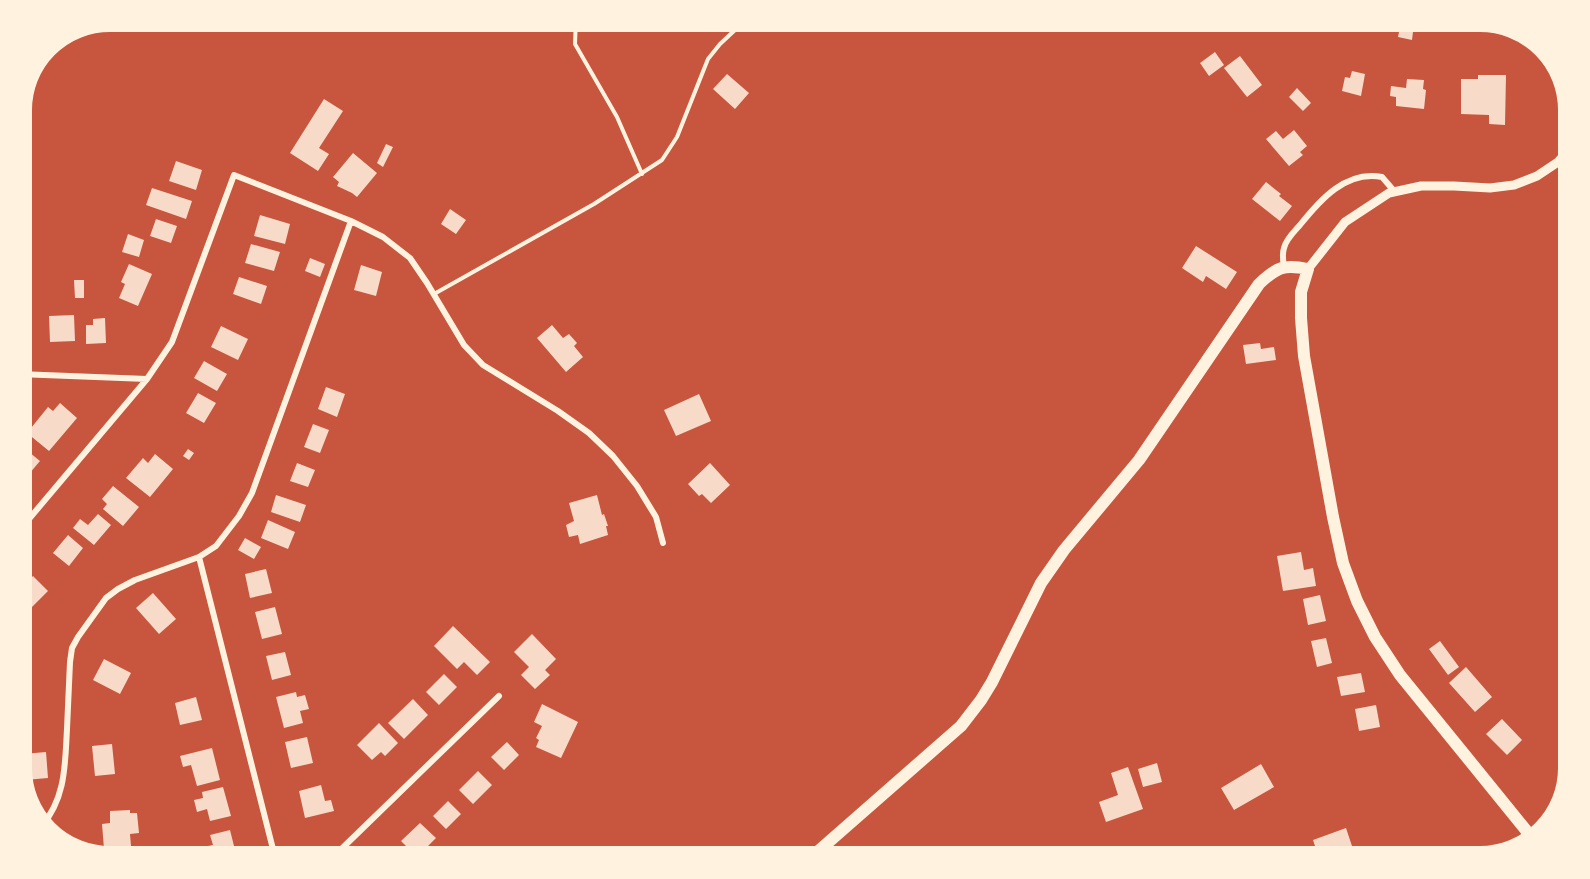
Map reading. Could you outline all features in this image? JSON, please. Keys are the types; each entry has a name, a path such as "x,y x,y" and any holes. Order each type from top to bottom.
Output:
{"main road":[{"path":"820,850 961,726 981,700 1041,584 1064,550 1139,460 1259,284 1273,271 1293,266 1308,269 1301,292 1304,356 1333,517 1343,563 1357,601 1374,637 1400,675 1529,834"}],"street":[{"path":"1308,269 1345,222 1389,193 1421,186 1490,188 1514,185 1537,176 1561,158"},
{"path":"29,519 147,379 172,342 234,175 351,221 383,237 410,258 464,345 483,365 589,433 613,456 637,486 656,517 663,543"},
{"path":"1284,267 1283,250 1286,241 1317,203 1330,191 1344,183 1368,176 1382,177 1395,192"},
{"path":"47,820 59,795 64,771 72,648 106,598 135,580 199,558 216,546 239,516 252,493 351,221"},
{"path":"29,374 147,379"},
{"path":"199,558 273,850"},
{"path":"340,850 498,696"}],"lane":[{"path":"576,29 575,44 616,117 642,174"},
{"path":"434,294 594,204 662,160 677,137 708,59 736,29"}],"building":[{"path":"1400,29 1413,29 1412,40 1398,37"},
{"path":"1215,52 1224,65 1209,76 1200,63"},
{"path":"1240,56 1262,85 1247,97 1224,68"},
{"path":"1352,71 1365,74 1361,96 1342,91 1345,77 1350,78"},
{"path":"727,74 749,93 735,109 713,89"},
{"path":"1478,75 1506,75 1505,125 1489,124 1489,115 1461,114 1461,79 1478,79"},
{"path":"1407,79 1424,80 1423,89 1426,90 1424,109 1396,106 1396,97 1390,96 1391,86 1406,88"},
{"path":"1297,88 1311,103 1303,111 1289,97"},
{"path":"324,99 343,111 319,148 329,154 318,171 290,153"},
{"path":"1294,130 1307,146 1300,152 1303,155 1289,166 1266,139 1276,131 1283,139"},
{"path":"386,144 393,147 383,167 377,163"},
{"path":"353,153 377,173 357,197 337,186 339,182 333,177"},
{"path":"176,161 202,170 196,190 169,181"},
{"path":"1266,182 1292,206 1280,221 1252,199"},
{"path":"152,188 192,201 186,219 146,205"},
{"path":"450,209 466,220 456,234 441,224"},
{"path":"260,215 290,224 285,244 254,236"},
{"path":"156,219 177,226 171,243 150,236"},
{"path":"128,234 144,240 139,257 122,252"},
{"path":"251,244 280,252 274,271 245,263"},
{"path":"1196,246 1237,272 1226,289 1206,276 1203,282 1182,268"},
{"path":"310,258 325,264 320,277 305,271"},
{"path":"129,264 152,274 138,306 119,298 125,284 121,282"},
{"path":"361,265 382,272 376,296 354,290"},
{"path":"239,277 267,286 261,304 233,294"},
{"path":"74,280 84,280 84,298 75,298"},
{"path":"74,315 75,341 50,342 49,316"},
{"path":"105,318 106,343 86,344 86,325 93,325 93,319"},
{"path":"552,325 563,338 569,334 577,343 574,346 583,357 566,372 537,338"},
{"path":"221,326 248,339 238,360 211,347"},
{"path":"1260,343 1261,349 1274,347 1276,360 1246,364 1243,345"},
{"path":"204,361 227,374 217,391 194,378"},
{"path":"326,387 345,394 337,417 318,409"},
{"path":"198,393 216,403 204,423 186,413"},
{"path":"699,394 711,421 676,436 664,410"},
{"path":"60,403 77,418 49,451 29,435 29,431 48,407 53,411"},
{"path":"313,424 329,430 320,453 304,447"},
{"path":"188,449 194,453 189,460 183,456"},
{"path":"29,452 40,461 29,474"},
{"path":"155,454 173,469 150,497 126,478 143,458 148,463"},
{"path":"297,463 315,470 308,487 290,481"},
{"path":"710,463 730,485 711,503 702,494 699,496 688,484"},
{"path":"113,486 139,507 123,526 103,509 107,504 102,499"},
{"path":"276,495 306,505 300,522 271,512"},
{"path":"597,495 602,515 604,514 608,526 606,526 608,535 580,544 578,535 569,537 566,525 574,521 569,503"},
{"path":"98,514 111,525 94,545 73,528 80,519 88,525"},
{"path":"268,520 295,532 288,549 261,538"},
{"path":"68,535 83,548 69,566 53,553"},
{"path":"245,538 261,547 254,559 238,550"},
{"path":"1301,552 1304,570 1313,568 1316,586 1283,591 1277,556"},
{"path":"266,569 272,593 250,598 245,574"},
{"path":"33,576 48,591 29,610 29,580"},
{"path":"153,593 176,619 159,634 136,608"},
{"path":"1320,595 1326,621 1308,625 1303,599"},
{"path":"275,607 282,634 262,639 255,612"},
{"path":"453,626 490,662 477,675 464,662 457,669 434,646"},
{"path":"532,634 556,659 545,670 550,675 535,689 521,675 529,667 514,652"},
{"path":"1326,638 1332,663 1317,667 1311,641"},
{"path":"1440,641 1459,667 1448,675 1429,649"},
{"path":"285,652 291,675 272,680 266,656"},
{"path":"104,659 131,673 120,694 93,680"},
{"path":"1466,667 1492,697 1475,712 1449,683"},
{"path":"1361,673 1365,692 1341,696 1337,677"},
{"path":"444,674 457,687 439,705 426,692"},
{"path":"296,692 297,697 305,695 309,709 300,711 303,723 284,728 276,697"},
{"path":"196,697 202,720 180,725 175,703"},
{"path":"413,699 428,715 404,739 388,723"},
{"path":"542,704 578,722 561,758 536,747 539,740 536,738 542,726 534,722"},
{"path":"1376,705 1380,727 1359,731 1355,709"},
{"path":"1502,719 1522,740 1507,755 1486,734"},
{"path":"379,723 398,743 385,756 381,752 372,760 357,745"},
{"path":"307,737 313,763 291,768 285,742"},
{"path":"507,742 519,755 504,770 491,757"},
{"path":"112,744 115,774 95,776 92,746"},
{"path":"212,748 220,780 197,786 191,765 183,767 180,756"},
{"path":"46,752 48,778 30,780 29,753"},
{"path":"1157,763 1162,782 1143,787 1138,769"},
{"path":"1261,764 1274,787 1234,810 1221,788"},
{"path":"1128,767 1143,809 1106,822 1099,802 1118,795 1111,773"},
{"path":"478,771 492,785 473,804 459,790"},
{"path":"321,785 325,801 331,800 334,811 305,818 299,791"},
{"path":"223,787 231,816 210,821 207,809 197,812 194,800 203,798 202,792"},
{"path":"448,801 461,814 446,829 433,816"},
{"path":"130,810 130,813 137,813 139,833 130,834 131,846 104,849 102,824 110,823 110,811"},
{"path":"420,823 436,838 424,850 410,850 401,841"},
{"path":"1346,828 1352,846 1345,848 1346,850 1316,850 1313,840"},
{"path":"230,830 235,850 209,850 208,846 213,845 210,835"}]}
